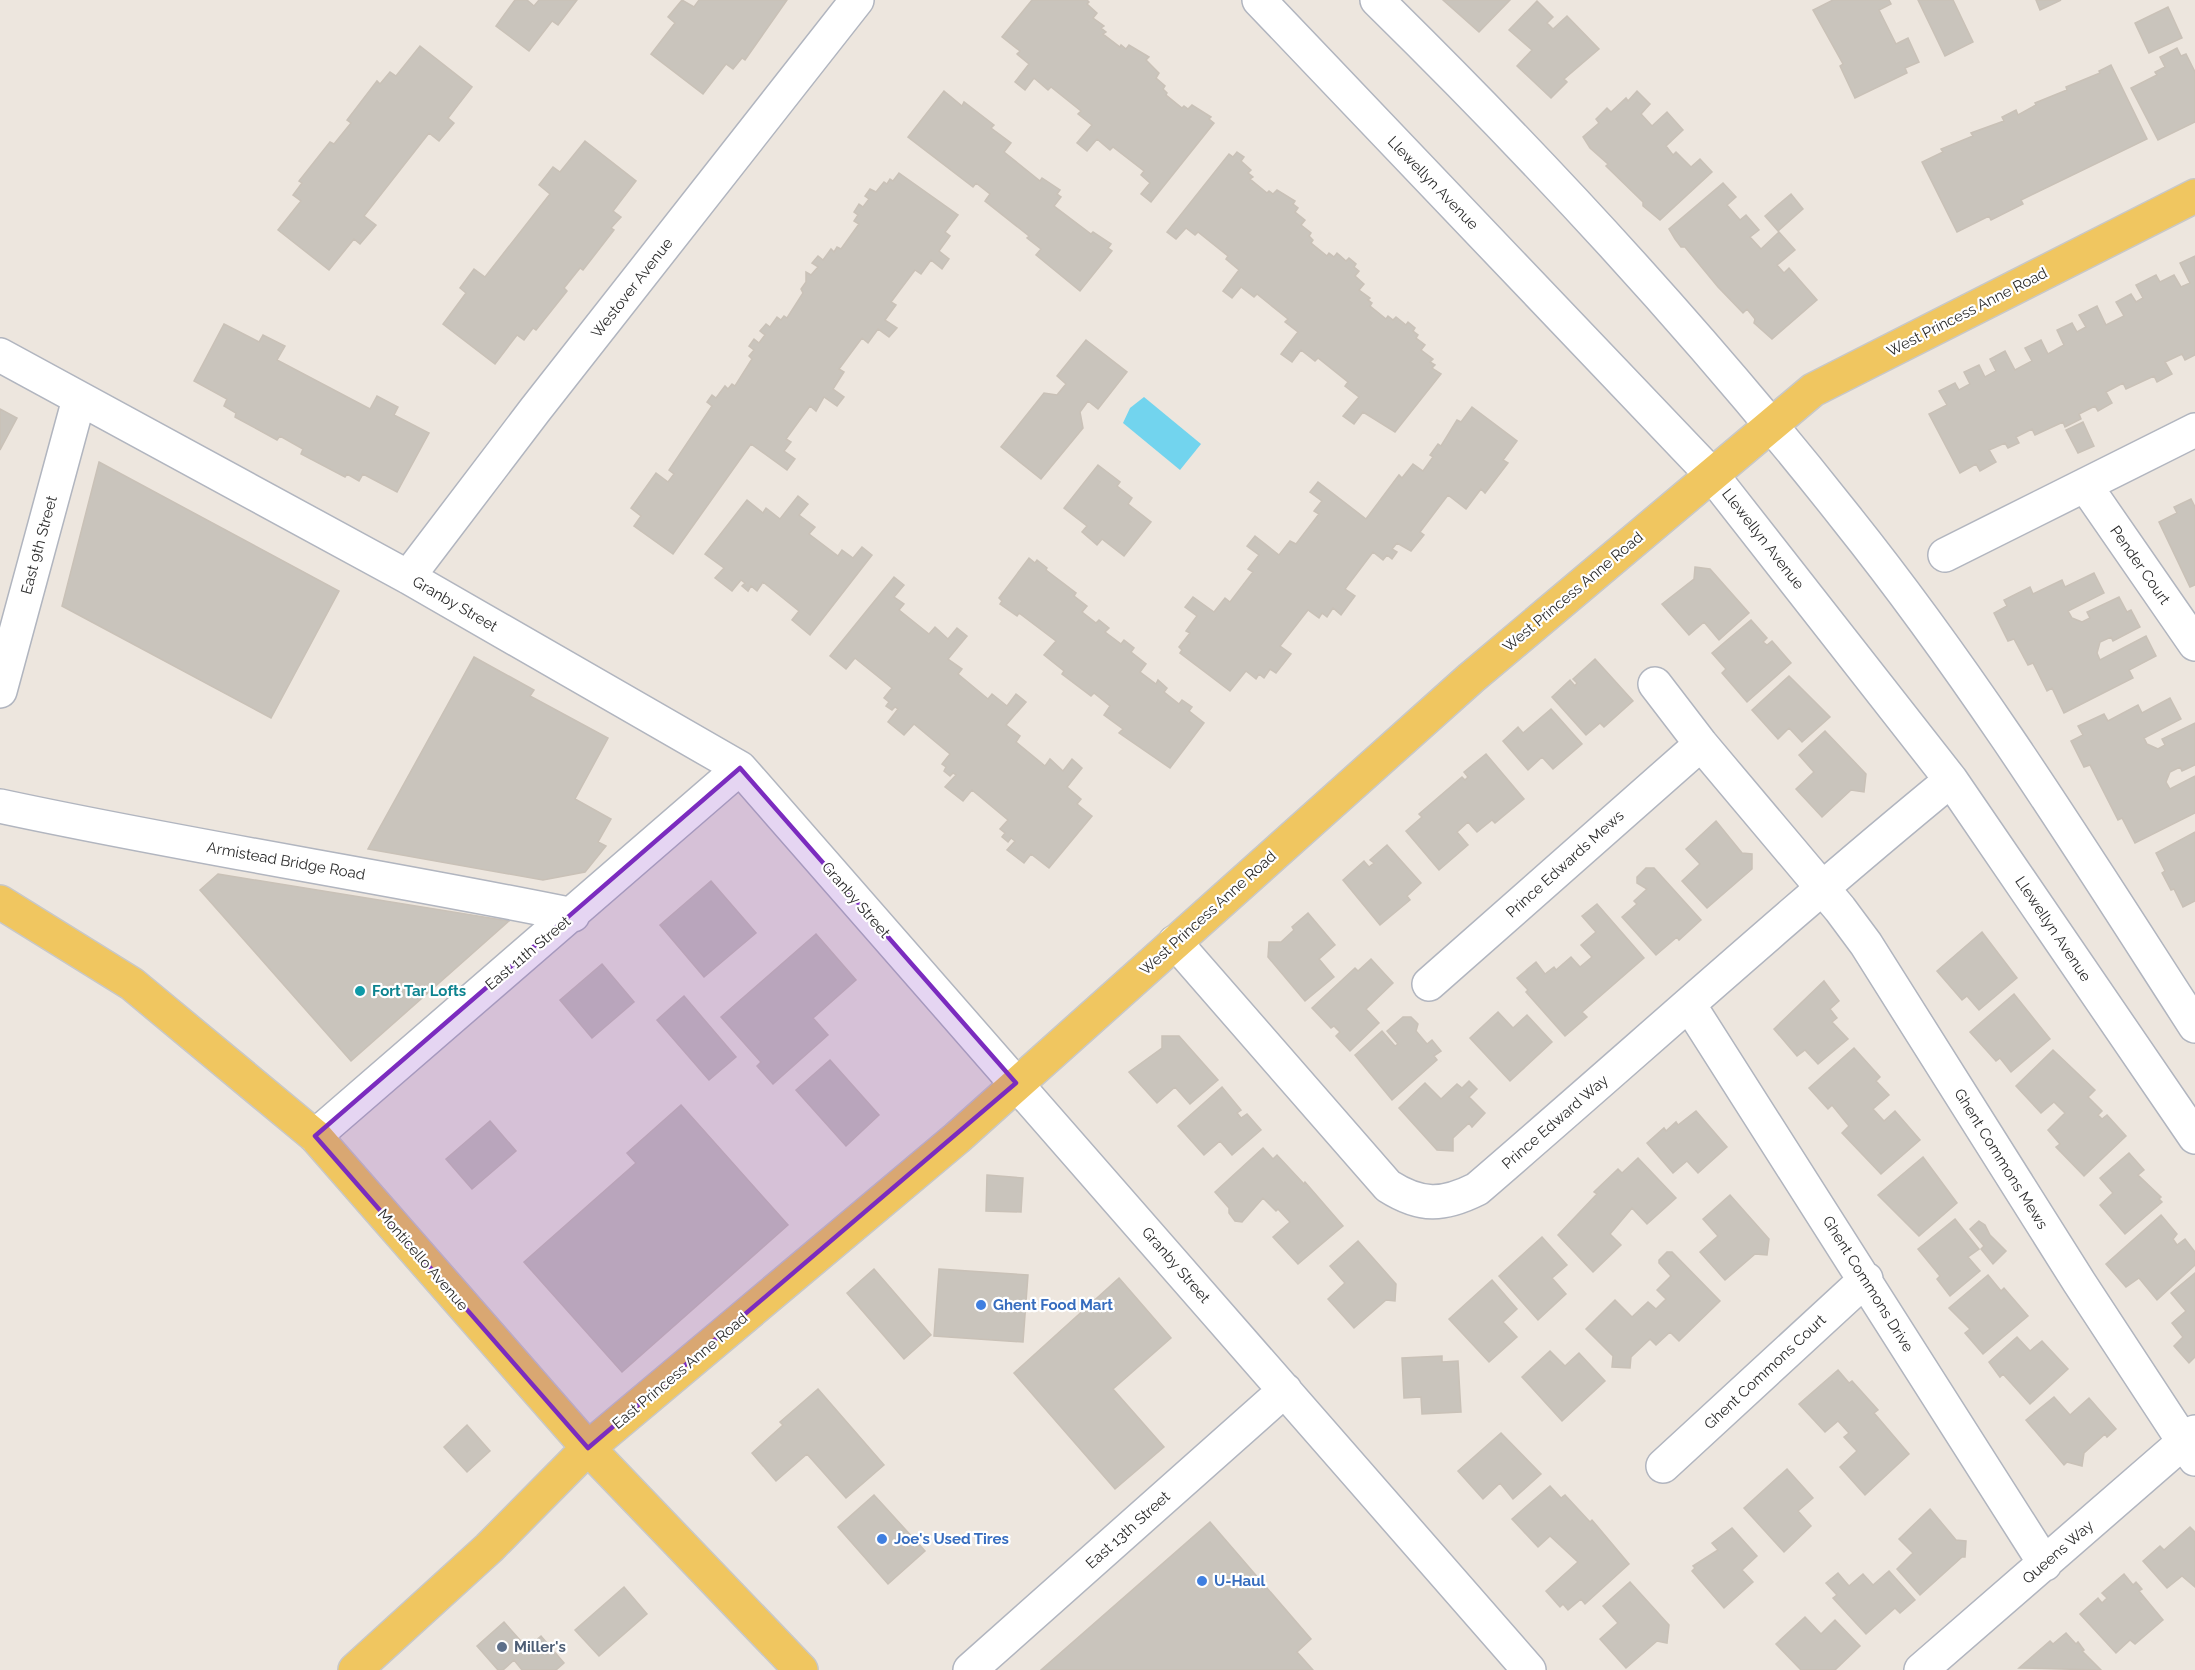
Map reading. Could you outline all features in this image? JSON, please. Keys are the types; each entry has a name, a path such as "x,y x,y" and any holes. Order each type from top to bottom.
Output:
{"main road":[{"name":"West Princess Anne Road","path":"1016,1083 1471,678 1813,390 2195,196"},
{"name":"Monticello Avenue","path":"0,902 132,984 315,1136 588,1448 801,1670"},
{"name":"East Princess Anne Road","path":"355,1670 489,1548 588,1448 957,1138 1016,1083"}],"street":[{"name":"Westover Avenue","path":"408,577 857,0"},
{"name":"Llewellyn Avenue","path":"1259,0 1712,475 1951,780 2195,1137"},
{"path":"1377,0 1462,84 1617,246 1691,330 1848,519 1984,704 2195,1026"},
{"name":"Granby Street","path":"0,355 408,577 740,768 1529,1670"},
{"name":"East 9th Street","path":"0,691 80,399"},
{"path":"1945,555 2195,430"},
{"name":"Pender Court","path":"2085,485 2195,644"},
{"path":"1655,684 1701,744 1810,876"},
{"name":"Prince Edwards Mews","path":"1429,984 1701,744"},
{"name":"East 11th Street","path":"315,1136 368,1088 573,915 740,768"},
{"name":"Prince Edward Way","path":"1175,942 1388,1186 1405,1197 1428,1203 1456,1200 1477,1189 1690,1006 1810,876 1951,780"},
{"name":"Armistead Bridge Road","path":"0,806 111,830 455,891 573,915"},
{"name":"Ghent Commons Mews","path":"1810,876 1840,909 1866,944 2079,1282 2191,1444"},
{"name":"Ghent Commons Drive","path":"1690,1006 1866,1279 2045,1564"},
{"name":"Ghent Commons Court","path":"1663,1466 1866,1279"},
{"name":"East 13th Street","path":"970,1670 1285,1390"},
{"name":"Queens Way","path":"1921,1670 2191,1444"}],"highlighted area":[{"path":"740,768 1016,1083 588,1448 315,1136"}],"water":[{"path":"1144,397 1201,444 1180,470 1123,423 1130,408"}],"building":[{"path":"515,0 527,0 534,6 539,0 577,0 558,25 552,21 529,51 496,26"},
{"path":"682,0 694,7 699,0 787,0 745,60 742,58 733,69 726,64 703,94 651,54 675,23 668,17"},
{"path":"1032,0 1087,0 1089,2 1087,4 1097,13 1093,18 1104,26 1101,28 1106,32 1103,34 1120,47 1121,45 1126,49 1129,45 1149,57 1146,60 1159,73 1156,78 1165,86 1163,89 1166,95 1182,108 1184,106 1188,109 1192,105 1211,117 1209,119 1214,123 1151,202 1141,194 1150,183 1141,175 1144,171 1113,147 1110,150 1097,139 1087,151 1077,143 1092,125 1078,114 1081,111 1051,87 1048,90 1034,78 1025,90 1015,82 1029,64 1017,54 1020,51 1002,37"},
{"path":"1443,0 1510,0 1479,32"},
{"path":"1833,0 1889,0 1891,4 1879,10 1896,44 1908,38 1919,62 1905,68 1907,73 1855,98 1840,66 1843,64 1813,10"},
{"path":"1918,0 1953,0 1973,42 1945,56"},
{"path":"2036,0 2061,0 2040,10"},
{"path":"1537,1 1553,17 1547,23 1553,29 1567,16 1599,49 1564,79 1567,82 1551,98 1517,66 1532,50 1509,30"},
{"path":"2168,7 2182,38 2149,53 2135,23"},
{"path":"420,46 472,87 448,118 454,123 439,141 429,133 364,216 376,225 360,244 354,239 329,270 278,230 301,201 293,195 302,183 299,181 330,142 334,144 351,123 347,120 377,81 380,84 390,72 396,76"},
{"path":"2177,48 2181,56 2186,54 2195,72 2195,122 2158,140 2131,88 2157,75 2155,72 2165,67 2160,57"},
{"path":"2111,65 2147,139 2021,200 2023,204 1991,220 1989,216 1957,232 1922,162 1943,152 1941,149 1973,136 1971,133 2004,121 2002,117 2016,110 2018,115 2036,105 2035,103 2067,90 2066,87 2100,73 2099,71"},
{"path":"944,91 962,106 964,102 994,125 991,128 1011,143 1004,152 1040,181 1042,178 1060,190 1057,194 1061,197 1054,206 1091,234 1093,232 1111,244 1108,248 1112,251 1080,291 1036,255 1041,249 1027,238 1029,236 985,201 990,194 976,183 973,187 908,137"},
{"path":"1637,91 1650,104 1641,114 1652,126 1667,112 1683,130 1666,146 1673,155 1676,152 1691,167 1700,159 1712,172 1660,220 1643,206 1643,202 1606,166 1608,164 1590,148 1583,137 1599,123 1596,119 1607,108 1611,112 1626,98 1628,101"},
{"path":"585,141 636,181 613,211 621,217 611,228 614,230 583,270 580,268 564,288 567,291 536,330 533,328 524,340 517,335 495,364 443,324 466,293 460,288 474,269 485,277 550,194 539,185 553,167 560,172"},
{"path":"1237,152 1244,157 1241,161 1251,170 1248,173 1253,177 1250,179 1267,193 1269,191 1273,194 1277,190 1295,201 1293,204 1298,208 1295,212 1305,220 1301,225 1311,233 1309,236 1313,240 1311,243 1327,256 1329,253 1334,257 1337,253 1346,261 1349,258 1356,264 1354,267 1359,271 1355,276 1364,284 1359,290 1370,298 1368,300 1372,303 1370,306 1386,319 1388,316 1393,320 1396,317 1406,325 1408,322 1415,328 1413,331 1418,335 1416,338 1425,345 1421,350 1433,359 1430,362 1435,365 1432,368 1441,374 1395,432 1363,412 1354,424 1343,416 1359,397 1345,386 1348,382 1318,358 1315,361 1301,350 1292,362 1281,354 1298,332 1285,322 1288,319 1257,294 1254,297 1241,287 1232,298 1223,291 1239,270 1226,259 1228,256 1198,232 1195,235 1186,228 1176,239 1167,232 1229,154 1233,157"},
{"path":"899,173 958,215 945,232 950,236 939,251 949,259 942,269 931,260 921,274 915,270 891,302 896,305 885,320 897,328 889,337 878,329 868,343 862,338 839,369 844,372 833,389 844,397 837,406 824,397 816,411 810,406 786,439 791,442 784,451 795,459 787,470 751,444 673,554 634,526 641,516 631,508 656,473 668,482 674,474 669,470 712,406 707,402 712,395 716,398 725,386 728,389 732,384 735,386 752,359 749,356 754,350 749,346 754,339 759,343 765,335 760,331 766,324 770,327 777,317 781,320 784,316 787,318 803,293 801,289 806,282 806,272 811,275 818,267 812,263 818,256 823,260 831,249 834,252 837,247 841,249 859,224 854,221 858,215 854,212 859,204 863,207 869,199 865,196 870,189 876,192 884,182 887,184 890,179 893,181"},
{"path":"1723,183 1736,197 1727,205 1740,220 1746,215 1759,230 1750,237 1761,249 1779,232 1795,250 1777,265 1784,273 1789,268 1817,300 1772,339 1754,323 1755,319 1747,309 1743,313 1718,287 1685,247 1681,247 1669,229"},
{"path":"1791,194 1803,209 1778,231 1765,216"},
{"path":"2195,256 2195,355 2185,360 2182,354 2165,362 2172,374 2157,382 2154,376 2126,389 2123,383 2106,392 2112,403 2098,411 2095,406 2079,414 2081,419 2065,427 2063,422 2035,435 2032,429 2016,437 2019,443 2008,448 2005,443 1989,450 1996,462 1980,471 1976,464 1960,473 1929,414 1947,405 1939,391 1955,383 1959,390 1970,384 1964,372 1979,365 1985,377 1996,371 1990,359 2005,351 2015,370 2032,361 2025,348 2041,340 2048,354 2064,345 2057,330 2072,323 2077,332 2086,327 2079,315 2097,306 2106,325 2124,316 2116,302 2131,294 2136,302 2143,298 2136,285 2156,275 2160,282 2174,275 2181,287 2190,283 2180,263"},
{"path":"224,324 259,342 263,335 285,346 277,360 370,409 377,396 398,407 394,415 429,433 397,492 363,474 359,481 347,474 345,477 301,454 303,449 280,436 277,440 235,417 236,413 224,406 227,399 194,381"},
{"path":"1086,340 1127,372 1098,409 1088,401 1080,412 1083,428 1041,479 1001,447 1044,393 1057,395 1066,384 1057,376"},
{"path":"1472,407 1517,441 1503,460 1508,463 1485,493 1481,489 1466,509 1448,495 1420,532 1424,535 1411,551 1397,543 1392,549 1397,552 1392,559 1387,555 1383,560 1373,552 1345,589 1355,596 1341,615 1333,608 1327,617 1322,613 1319,618 1308,610 1280,646 1291,654 1276,673 1270,669 1264,678 1259,674 1256,679 1246,671 1230,691 1180,653 1182,650 1179,647 1190,633 1186,631 1197,616 1185,607 1193,597 1214,612 1225,598 1230,602 1253,572 1248,569 1259,555 1247,546 1255,536 1279,555 1290,541 1296,544 1319,514 1314,511 1322,501 1310,492 1318,482 1366,519 1399,475 1402,478 1413,464 1423,471 1433,457 1430,455 1438,444 1441,446 1457,420 1461,422"},
{"path":"0,409 17,418 0,450"},
{"path":"2083,422 2094,446 2078,453 2066,430"},
{"path":"99,462 339,591 271,718 62,606"},
{"path":"1098,465 1120,482 1117,486 1132,498 1128,504 1151,522 1124,556 1102,539 1097,545 1082,532 1087,526 1064,508"},
{"path":"798,496 808,504 799,515 815,527 809,534 838,556 842,550 853,558 862,547 872,555 810,635 792,620 799,611 763,582 757,591 751,586 748,591 742,586 745,583 741,580 732,591 715,578 724,568 705,554 747,500 763,513 766,508 780,519"},
{"path":"2191,499 2195,507 2195,585 2190,587 2159,522 2177,513 2174,507"},
{"path":"1029,558 1035,563 1037,560 1047,568 1046,570 1076,593 1074,596 1087,606 1082,612 1096,623 1099,620 1109,628 1105,632 1121,644 1124,640 1134,648 1131,652 1146,664 1140,672 1156,684 1158,680 1167,688 1164,692 1179,704 1182,700 1192,707 1189,711 1204,723 1170,768 1119,733 1123,729 1104,715 1110,706 1094,693 1091,696 1062,674 1064,671 1044,655 1056,641 1019,613 1017,616 1000,604 1002,601 999,598"},
{"path":"1695,567 1710,569 1749,613 1719,640 1704,622 1689,635 1662,604 1694,579"},
{"path":"2094,573 2104,593 2068,611 2072,618 2082,622 2090,618 2087,612 2119,597 2127,612 2131,610 2140,627 2113,641 2111,637 2100,642 2097,653 2100,660 2146,636 2156,656 2129,670 2133,678 2064,713 2052,688 2047,691 2033,663 2028,665 2014,639 2008,641 1994,613 2007,606 2004,600 2030,587 2033,594 2062,580 2065,587"},
{"path":"894,577 904,585 894,597 904,604 899,610 929,634 935,627 948,639 957,628 967,636 948,659 962,669 958,674 988,699 992,694 1007,706 1016,694 1026,702 1006,725 1020,736 1016,742 1045,766 1050,759 1063,771 1072,759 1082,768 1067,787 1081,799 1077,804 1092,816 1049,868 1031,854 1024,863 1007,850 1015,841 1011,838 1008,842 1002,837 1005,833 1000,829 1008,820 972,790 963,801 945,787 956,775 953,773 950,776 944,771 946,767 942,764 950,754 914,724 904,735 888,722 898,709 895,707 892,710 886,706 889,702 884,698 892,688 855,658 846,669 830,656"},
{"path":"1751,620 1767,638 1763,642 1767,645 1772,641 1791,663 1747,702 1722,673 1726,669 1712,653"},
{"path":"474,657 534,690 530,696 608,738 575,799 611,819 598,842 606,846 585,872 543,880 368,849"},
{"path":"1595,659 1633,701 1604,727 1600,723 1586,735 1552,697 1570,680 1575,686 1577,683 1573,679"},
{"path":"1789,676 1830,717 1802,742 1789,728 1778,739 1752,710"},
{"path":"2170,698 2181,719 2144,738 2147,744 2158,749 2165,745 2162,739 2195,723 2195,765 2182,771 2180,767 2170,772 2166,782 2170,789 2195,776 2195,813 2135,843 2122,818 2118,820 2090,765 2084,767 2071,741 2083,735 2078,726 2104,714 2108,721 2138,705 2142,713"},
{"path":"1551,709 1582,744 1553,769 1542,757 1528,770 1503,741 1518,727 1523,733"},
{"path":"1825,731 1866,774 1864,792 1851,790 1822,817 1796,789 1814,772 1799,755"},
{"path":"1486,754 1524,799 1495,823 1492,820 1477,832 1468,822 1457,832 1468,845 1439,870 1406,831 1422,817 1419,814 1462,777 1465,780 1468,777 1464,772"},
{"path":"1716,821 1742,853 1752,854 1752,869 1707,908 1682,881 1700,864 1686,849"},
{"path":"2195,832 2195,901 2183,907 2174,889 2171,890 2162,873 2165,871 2156,853"},
{"path":"1387,845 1421,883 1407,896 1410,900 1380,925 1343,880 1364,861 1369,867 1374,863 1370,860"},
{"path":"1646,868 1654,868 1701,920 1679,940 1677,937 1656,955 1622,917 1637,904 1634,901 1647,889 1637,883 1637,877"},
{"name":"Fort Tar Lofts","path":"218,874 509,921 351,1061 200,890"},
{"path":"711,881 756,933 704,977 660,925"},
{"path":"1597,904 1644,958 1582,1012 1587,1017 1565,1036 1526,992 1528,990 1517,978 1536,962 1545,974 1554,967 1556,970 1571,957 1580,967 1592,957 1581,945 1596,932 1582,916"},
{"path":"1308,913 1335,945 1319,959 1334,977 1305,1001 1268,957 1269,942 1281,942 1294,930 1292,927"},
{"path":"1982,932 2017,978 1979,1010 1967,996 1962,1000 1937,971"},
{"path":"816,934 856,980 813,1018 828,1035 773,1084 757,1066 761,1062 721,1017"},
{"path":"1371,959 1393,983 1366,1009 1379,1023 1350,1051 1336,1036 1340,1032 1334,1026 1331,1028 1312,1008 1355,968 1358,971"},
{"path":"602,964 634,1002 592,1038 560,1000"},
{"path":"1824,981 1839,1001 1830,1009 1837,1018 1832,1022 1848,1039 1818,1064 1805,1050 1797,1056 1774,1029"},
{"path":"2014,994 2050,1039 2011,1072 2000,1058 1996,1061 1970,1032"},
{"path":"684,996 736,1057 709,1080 657,1020"},
{"path":"1498,1012 1513,1028 1527,1015 1552,1042 1510,1081 1470,1038"},
{"path":"1403,1017 1411,1017 1418,1024 1416,1031 1427,1044 1432,1040 1441,1051 1434,1056 1437,1060 1392,1100 1355,1055 1382,1031 1395,1046 1398,1044 1387,1031"},
{"path":"1162,1036 1179,1036 1218,1080 1190,1104 1175,1087 1157,1103 1129,1072 1162,1048"},
{"path":"1854,1048 1880,1077 1876,1081 1889,1095 1873,1109 1884,1121 1895,1111 1920,1140 1881,1174 1842,1133 1849,1126 1832,1105 1828,1109 1809,1088"},
{"path":"2053,1050 2095,1090 2088,1097 2102,1111 2098,1115 2102,1119 2107,1115 2126,1136 2084,1176 2056,1147 2060,1144 2048,1130 2065,1113 2054,1102 2041,1113 2016,1086"},
{"path":"830,1060 879,1115 846,1146 796,1090"},
{"path":"1469,1081 1477,1089 1469,1097 1485,1113 1472,1127 1469,1123 1453,1138 1453,1151 1437,1150 1399,1108 1425,1083 1441,1099 1457,1084 1462,1088"},
{"path":"1222,1087 1241,1110 1237,1113 1241,1118 1247,1114 1261,1130 1232,1155 1220,1141 1204,1155 1178,1126"},
{"path":"681,1105 788,1225 622,1372 524,1262 636,1163 627,1153"},
{"path":"1696,1111 1727,1147 1698,1173 1687,1161 1673,1173 1647,1143 1664,1128 1666,1131 1676,1122 1678,1125"},
{"path":"490,1121 516,1151 472,1189 446,1159"},
{"path":"1263,1148 1273,1159 1277,1155 1304,1184 1305,1182 1343,1226 1298,1264 1273,1237 1290,1222 1278,1209 1276,1211 1263,1198 1242,1222 1235,1221 1229,1213 1229,1208 1215,1192"},
{"path":"2129,1153 2144,1170 2138,1175 2161,1197 2159,1199 2162,1202 2125,1234 2100,1205 2113,1193 2100,1178"},
{"path":"1923,1157 1957,1203 1919,1236 1878,1195"},
{"path":"1638,1158 1676,1198 1647,1224 1632,1208 1610,1234 1621,1245 1593,1272 1558,1235 1597,1194 1594,1192 1618,1169 1622,1173"},
{"path":"987,1175 1023,1178 1021,1212 986,1211"},
{"path":"1730,1195 1769,1239 1767,1255 1755,1254 1725,1280 1700,1252 1718,1236 1703,1219"},
{"path":"2161,1215 2177,1234 2173,1239 2177,1245 2185,1239 2195,1252 2195,1265 2157,1300 2139,1278 2126,1287 2106,1264"},
{"path":"1955,1219 1979,1249 1968,1257 1980,1271 1950,1296 1937,1279 1940,1276 1918,1249"},
{"path":"1979,1221 2006,1251 1993,1264 1981,1249 1984,1246 1970,1229"},
{"path":"1542,1237 1567,1265 1552,1278 1566,1294 1538,1320 1499,1276"},
{"path":"1358,1241 1396,1284 1395,1301 1386,1300 1354,1328 1328,1299 1345,1283 1330,1266"},
{"path":"1667,1252 1672,1252 1720,1301 1679,1341 1670,1332 1656,1345 1650,1339 1631,1357 1630,1368 1612,1367 1613,1356 1586,1329 1615,1300 1632,1317 1648,1302 1656,1309 1666,1299 1657,1290 1671,1276 1659,1263"},
{"path":"874,1269 931,1335 904,1359 847,1293"},
{"name":"Ghent Food Mart","path":"939,1269 1028,1275 1023,1342 934,1336"},
{"path":"2195,1273 2195,1357 2189,1363 2174,1346 2183,1337 2172,1323 2186,1311 2171,1293"},
{"path":"1988,1275 2001,1291 2004,1288 2028,1316 1983,1354 1965,1333 1970,1329 1949,1308"},
{"path":"1119,1278 1171,1338 1113,1389 1164,1447 1115,1489 1014,1373"},
{"path":"1492,1280 1517,1309 1503,1322 1517,1337 1489,1362 1449,1319"},
{"path":"2017,1337 2030,1351 2042,1341 2068,1369 2030,1404 2003,1374 2000,1377 1989,1362"},
{"path":"1550,1351 1565,1366 1579,1353 1605,1381 1562,1421 1522,1377"},
{"path":"1442,1356 1442,1362 1458,1361 1461,1412 1422,1414 1421,1397 1404,1398 1402,1358"},
{"path":"1838,1370 1849,1383 1852,1381 1878,1410 1874,1413 1909,1454 1865,1495 1840,1467 1857,1451 1844,1437 1849,1433 1838,1421 1825,1432 1799,1404"},
{"path":"818,1389 884,1465 846,1498 807,1454 776,1481 752,1453 783,1425 780,1422"},
{"path":"2054,1397 2070,1415 2089,1398 2116,1429 2107,1437 2105,1434 2084,1453 2082,1466 2067,1462 2064,1465 2026,1420"},
{"path":"467,1425 490,1451 467,1472 444,1447"},
{"path":"1501,1433 1541,1474 1513,1499 1500,1483 1483,1499 1458,1471"},
{"path":"1787,1469 1813,1498 1798,1511 1811,1526 1784,1552 1744,1508"},
{"path":"1550,1486 1561,1498 1565,1495 1590,1522 1592,1520 1629,1564 1585,1604 1581,1599 1568,1610 1563,1604 1560,1607 1546,1591 1578,1562 1550,1536 1538,1547 1512,1519"},
{"name":"Joe's Used Tires","path":"874,1495 925,1551 888,1584 838,1527"},
{"path":"1930,1509 1956,1540 1966,1541 1965,1557 1962,1557 1920,1595 1897,1569 1913,1553 1899,1539"},
{"name":"U-Haul","path":"1210,1522 1311,1639 1297,1652 1313,1670 1041,1670"},
{"path":"2190,1527 2195,1532 2195,1587 2182,1576 2167,1588 2143,1561 2160,1546 2164,1550"},
{"path":"1732,1528 1757,1556 1742,1570 1753,1582 1724,1608 1692,1571 1695,1568 1693,1566 1718,1550 1712,1543"},
{"path":"1889,1571 1915,1600 1900,1613 1895,1608 1866,1634 1833,1598 1837,1595 1826,1583 1838,1573 1849,1586 1863,1574 1873,1585"},
{"path":"2124,1574 2133,1585 2136,1582 2142,1589 2139,1591 2163,1620 2135,1644 2130,1640 2116,1653 2080,1614 2098,1598 2102,1603 2107,1598 2102,1593"},
{"path":"1630,1582 1669,1625 1667,1643 1657,1641 1626,1668 1600,1639 1618,1623 1603,1606"},
{"name":"Miller's","path":"624,1587 647,1614 599,1656 575,1630"},
{"path":"1805,1617 1821,1634 1835,1620 1860,1646 1835,1670 1801,1670 1776,1644"},
{"name":"Miller's","path":"504,1622 527,1648 541,1636 564,1663 556,1670 522,1670 514,1660 503,1670 498,1670 477,1646"},
{"path":"2066,1633 2076,1644 2078,1642 2084,1650 2082,1651 2101,1670 2019,1668 2050,1641 2053,1644"}],"place":[{"name":"Fort Tar Lofts","path":"360,991"},
{"name":"Ghent Food Mart","path":"981,1305"},
{"name":"Joe's Used Tires","path":"882,1539"},
{"name":"U-Haul","path":"1202,1581"},
{"name":"Miller's","path":"502,1647"}]}
